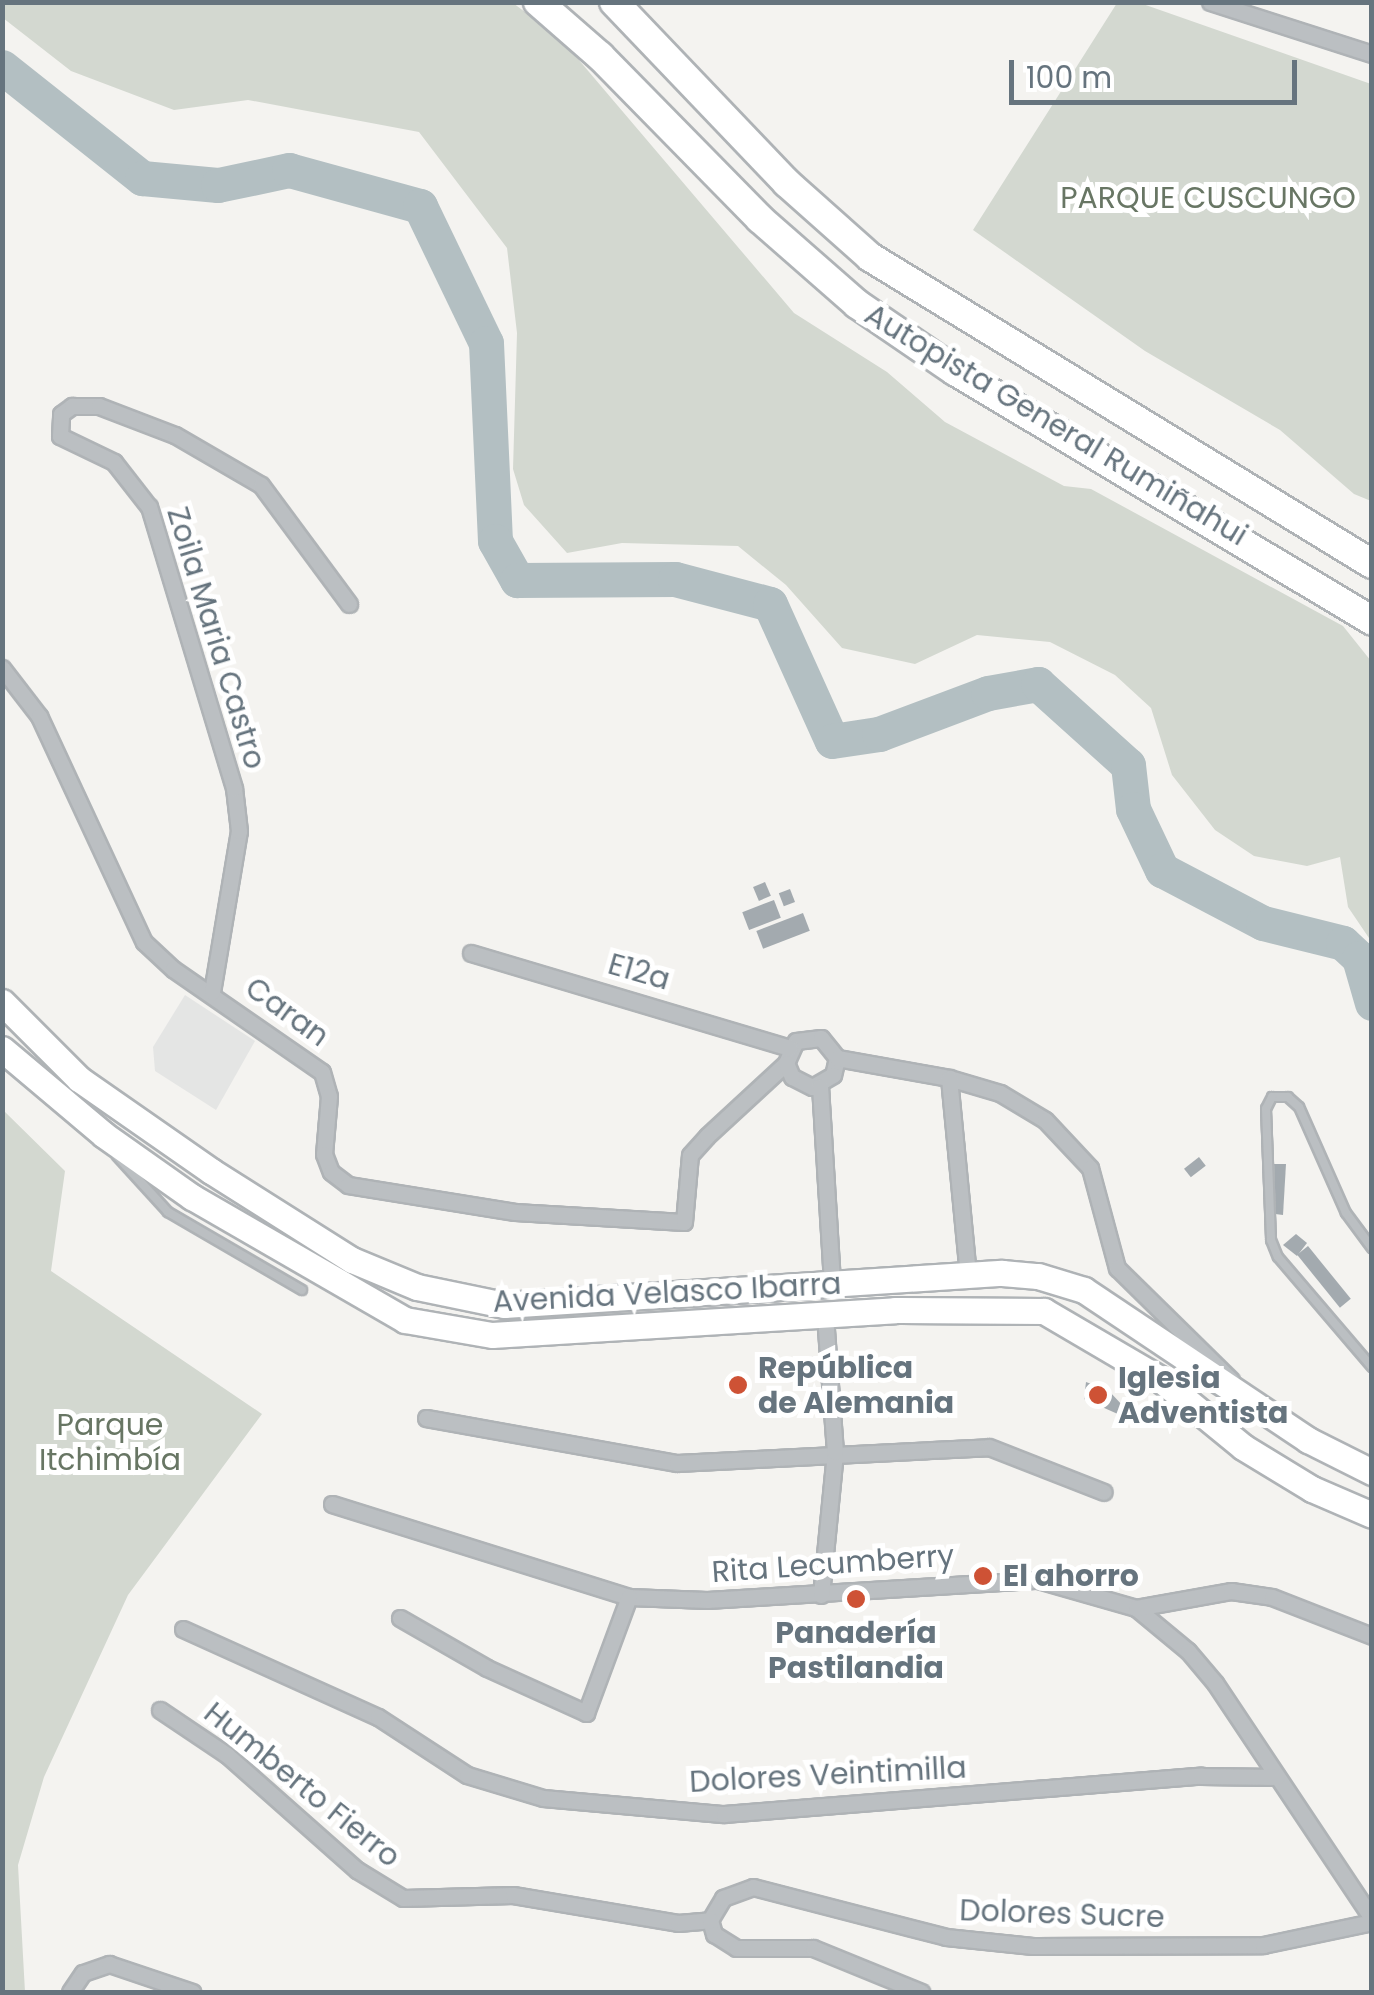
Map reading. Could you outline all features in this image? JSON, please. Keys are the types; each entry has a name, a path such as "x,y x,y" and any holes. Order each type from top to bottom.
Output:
{"highway":[{"name":"Autopista General Rumiñahui","path":"538,2 600,56 760,219 857,304 955,371 1372,621"},
{"name":"Autopista General Rumiñahui","path":"614,2 786,183 870,257 1372,564"}],"main road":[{"name":"Avenida Velasco Ibarra","path":"2,1002 79,1079 212,1171 352,1260 417,1287 504,1305 968,1275 1038,1276 1084,1290 1246,1398 1372,1472"},
{"name":"Avenida Velasco Ibarra","path":"2,1049 104,1135 262,1242 404,1320 492,1334 825,1316 1044,1310 1160,1379 1243,1447 1312,1490 1372,1515"}],"street":[{"path":"1210,2 1366,52"},
{"name":"Zoila Maria Castro","path":"212,992 239,831 234,788 149,507 114,462 60,436 62,414 72,406 99,406 176,435 261,485 349,604"},
{"name":"Caran","path":"2,668 38,716 144,942 322,1072 329,1096 324,1154 331,1172 348,1185 516,1212 684,1222 690,1155 788,1055"},
{"name":"E12a","path":"471,953 788,1055"},
{"path":"812,1036 829,1042 837,1058 834,1075 820,1086 798,1082 788,1055 812,1036"},
{"path":"837,1058 949,1078 1000,1093 1045,1120 1090,1168 1118,1268 1204,1347 1246,1398"},
{"path":"949,1078 968,1275"},
{"path":"820,1086 832,1284"},
{"path":"821,1595 835,1452 825,1316"},
{"path":"426,1418 677,1463 989,1447 1104,1492"},
{"name":"Rita Lecumberry","path":"332,1504 629,1597 821,1595 1038,1580 1136,1608 1188,1650 1372,1920"},
{"path":"1136,1608 1178,1596 1231,1591 1272,1597 1372,1636"},
{"path":"400,1618 486,1668 586,1713 629,1597"},
{"name":"Dolores Veintimilla","path":"183,1629 378,1717 467,1775 543,1798 724,1814 1201,1776 1277,1777"},
{"name":"Humberto Fierro","path":"160,1710 227,1755 357,1870 402,1898 513,1895 678,1922 710,1920"},
{"name":"Dolores Sucre","path":"710,1920 722,1898 753,1887 946,1937 1034,1946 1264,1945 1372,1920"},
{"path":"710,1920 714,1934 736,1948 813,1948 922,1992"},
{"path":"71,1988 108,1964 192,1992"}],"lane":[{"path":"1372,1248 1346,1213 1299,1107 1288,1097 1272,1097 1266,1109 1271,1240 1278,1257 1372,1367"},
{"path":"104,1135 168,1212 302,1290"}],"shaded area":[{"path":"185,995 255,1041 216,1110 155,1071 153,1047"}],"green space":[{"path":"2,3 513,3 561,39 794,313 887,372 945,422 1064,486 1091,489 1343,626 1371,661 1371,941 1348,907 1340,857 1307,866 1254,856 1215,830 1172,775 1151,708 1115,675 1050,642 977,635 915,664 842,648 786,585 738,546 622,543 567,553 524,505 513,469 517,333 507,248 419,132 248,100 174,110 71,71 3,18"},
{"name":"PARQUE CUSCUNGO","path":"1117,3 1140,3 1371,84 1371,501 1354,494 1280,430 1145,351 973,230"},
{"name":"Parque Itchimbía","path":"3,1110 65,1171 51,1271 262,1414 128,1595 44,1777 18,1865 25,1992 2,1992"}],"building":[{"path":"765,882 771,896 759,901 753,887"},
{"path":"790,889 795,902 784,906 779,893"},
{"path":"774,900 781,918 749,930 742,912"},
{"path":"803,913 810,931 763,949 756,931"},
{"path":"1199,1157 1206,1166 1191,1177 1184,1169"},
{"path":"1274,1164 1286,1164 1283,1215 1275,1214"},
{"path":"1296,1234 1307,1243 1297,1256 1283,1245"},
{"path":"1308,1246 1351,1299 1340,1308 1297,1255"},
{"name":"Iglesia Adventista","path":"1086,1382 1108,1390 1125,1408 1120,1415 1084,1399"}],"waterway":[{"path":"2,67 142,178 218,185 289,170 420,206 486,343 495,541 517,580 675,579 770,604 832,741 879,734 988,693 1038,684 1128,765 1133,809 1162,870 1263,923 1343,943 1359,958 1372,1003"}],"place":[{"name":"República de Alemania","path":"738,1385"},
{"name":"Iglesia Adventista","path":"1098,1395"},
{"name":"El ahorro","path":"983,1576"},
{"name":"Panadería Pastilandia","path":"856,1599"}]}
